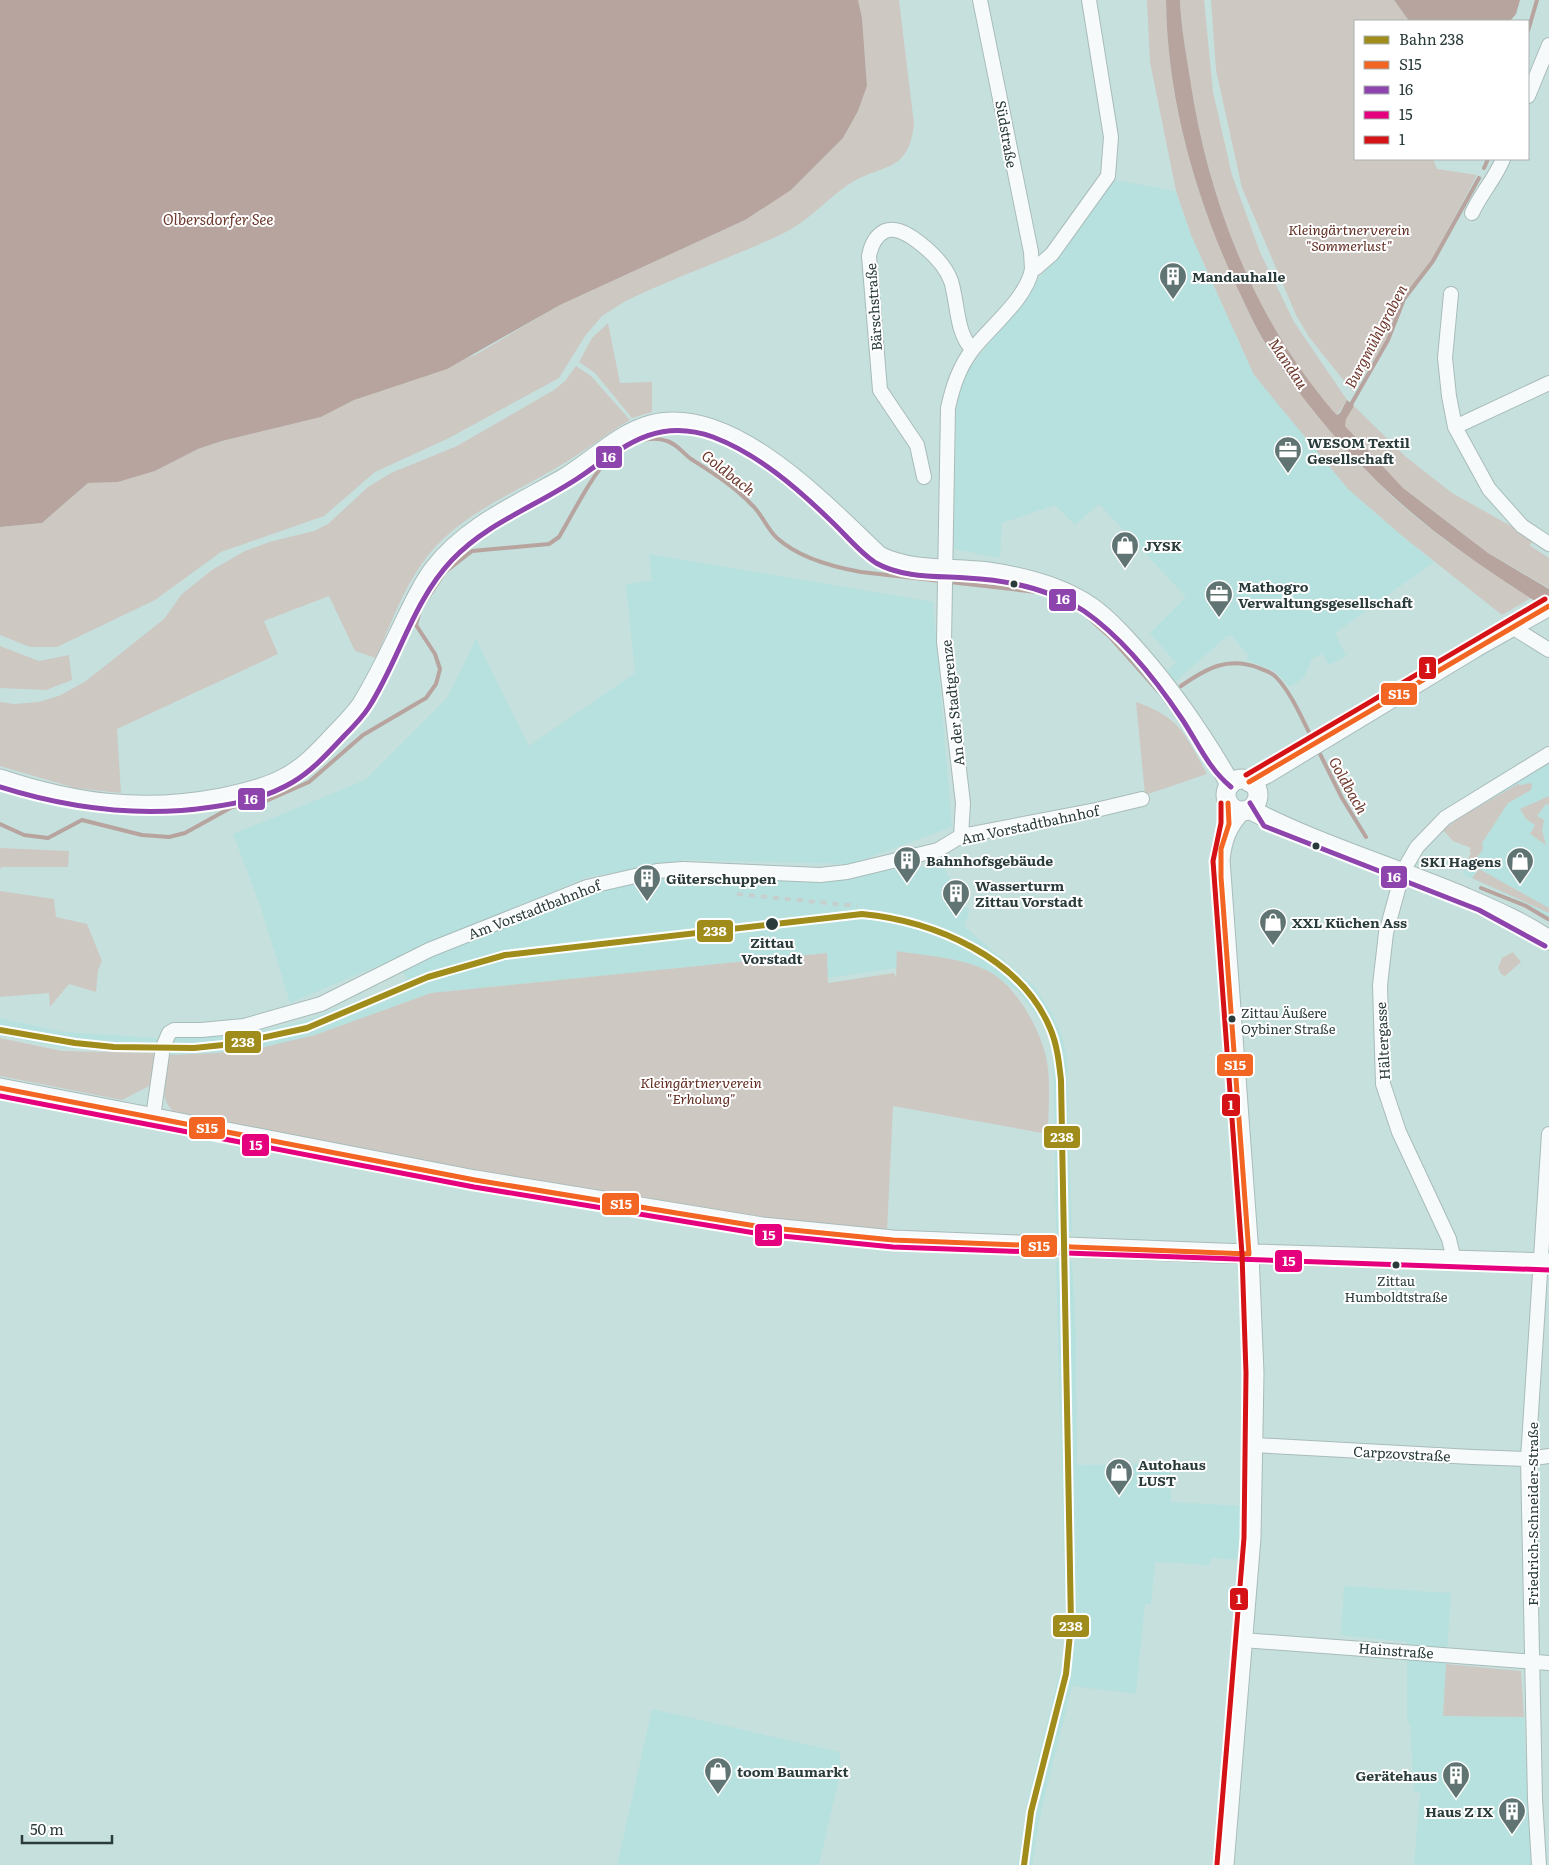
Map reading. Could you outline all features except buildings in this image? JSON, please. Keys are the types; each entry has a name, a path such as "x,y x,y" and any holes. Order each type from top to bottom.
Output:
{"main road":[{"path":"0,779 62,796 116,806 200,802 237,795 282,780 317,754 361,705 382,670 422,587 450,549 474,529 572,474 612,445 652,425 681,422 724,434 752,448 800,483 880,556 904,566 945,578 988,572 1038,583 1079,600 1092,608 1119,631 1174,695 1242,794 1267,819 1403,871 1517,920 1549,940"},
{"path":"1224,1865 1251,1538 1254,1445 1254,1340 1221,877 1221,849 1242,794 1313,744 1549,606"},
{"path":"0,1088 484,1182 762,1228 892,1240 1249,1254 1545,1262"}],"street":[{"name":"Südstraße","path":"980,0 989,34 1031,252 1032,269"},
{"path":"945,578 948,408 955,379 972,350 1023,290 1032,269 1036,268 1052,254 1108,176 1111,137 1089,0"},
{"path":"1529,94 1549,45"},
{"path":"1472,213 1481,195 1496,177 1503,160"},
{"name":"Bärschstraße","path":"924,476 917,444 880,390 870,256 873,242 879,235 890,229 905,233 922,245 936,259 948,276 963,336 972,350"},
{"path":"1451,294 1445,358 1455,427 1479,474 1489,489 1522,526 1549,544"},
{"path":"1455,427 1549,383"},
{"name":"An der Stadtgrenze","path":"945,578 944,642 963,803 960,836"},
{"path":"1516,625 1549,650"},
{"name":"Hältergasse","path":"1454,1260 1449,1239 1398,1132 1383,1084 1380,985 1386,933 1403,871 1417,847 1445,818 1549,754"},
{"name":"Am Vorstadtbahnhof","path":"153,1117 155,1091 163,1047 169,1033 174,1030 201,1030 244,1026 321,1004 429,950 587,887 657,871 682,869 820,875 847,872 938,850 960,836 1096,810 1142,799"},
{"name":"Friedrich-Schneider-Straße","path":"1539,1865 1535,1798 1534,1662 1528,1459 1545,1262 1549,1134"},
{"name":"Carpzovstraße","path":"1254,1445 1528,1459 1549,1456"},
{"name":"Hainstraße","path":"1242,1640 1549,1663"}],"shaded area":[{"path":"1115,180 1176,191 1191,235 1254,375 1401,535 1434,562 1335,633 1346,656 1329,665 1322,653 1312,659 1304,677 1290,687 1275,671 1247,660 1248,655 1232,636 1227,636 1175,682 1166,672 1176,663 1150,633 1186,597 1099,504 1075,525 1055,505 1002,523 1000,558 954,549 956,411 963,377"},
{"path":"649,554 933,602 952,827 851,864 686,860 587,877 290,1003 261,908 233,834 365,780 447,698 476,639 529,746 635,673 626,584 652,581"},
{"path":"1549,758 1549,917 1462,874 1480,851 1474,830 1458,812"},
{"path":"943,865 959,899 970,911 964,926 1034,986 1053,1015 1062,1036 1067,1057 1072,1232 1056,1233 1053,1058 1049,1039 1041,1021 1020,993 987,970 897,951 897,968 827,978 826,953 431,993 315,1035 264,1047 214,1053 169,1055 173,1037 234,1036 276,1028 310,1019 385,990 407,979 402,971 589,889 655,878 871,872"},
{"path":"0,1018 63,1032 157,1038 156,1053 63,1048 0,1035"},
{"path":"1072,1261 1076,1336 1077,1465 1171,1464 1171,1502 1242,1506 1238,1560 1211,1558 1210,1565 1155,1562 1151,1604 1145,1604 1136,1694 1072,1686 1042,1807 1032,1865 1018,1865 1027,1802 1066,1646 1056,1262"},
{"path":"1344,1586 1451,1593 1443,1716 1524,1717 1527,1794 1533,1865 1414,1865 1420,1792 1414,1791 1410,1723 1407,1722 1407,1642 1341,1635"},
{"name":"toom Baumarkt","path":"652,1709 840,1752 841,1769 819,1865 617,1865"}],"green space":[{"path":"858,0 899,0 914,124 911,141 905,153 898,161 857,179 837,193 808,218 784,233 624,302 602,316 585,336 559,378 449,438 375,472 324,516 221,552 155,600 57,647 30,647 0,635 0,527 42,523 88,483 118,482 155,471 198,449 222,441 321,417 354,400 475,355 560,305 745,220 843,138 858,111 867,86 862,18"},
{"path":"1147,0 1166,0 1168,37 1178,110 1196,181 1221,251 1253,320 1272,355 1346,448 1394,498 1443,539 1531,598 1502,615 1401,535 1348,489 1254,375 1191,235 1176,191 1150,62"},
{"path":"1180,0 1204,0 1213,92 1232,175 1260,252 1294,322 1347,400 1337,415 1312,386 1278,335 1242,265 1228,228 1204,152 1196,114 1181,19"},
{"name":"Kleingärtnerverein \"Sommerlust\"","path":"1211,0 1394,0 1408,20 1354,20 1354,160 1433,160 1437,169 1477,175 1432,260 1401,301 1387,339 1353,392 1309,337 1296,315 1242,188 1216,70"},
{"path":"608,323 620,383 652,382 652,412 632,418 595,373 579,362 592,338"},
{"path":"576,366 591,376 630,420 565,463 467,519 436,546 423,562 409,585 376,658 355,651 329,596 264,621 278,654 117,729 121,793 75,788 0,766 0,702 14,704 39,702 61,695 86,681 164,619 182,594 212,570 245,551 269,542 314,531 328,524 368,487 391,473 457,446 554,390 565,381"},
{"path":"1354,406 1406,457 1452,493 1536,540 1529,545 1549,558 1549,588 1488,553 1403,488 1344,426 1345,419"},
{"path":"0,646 39,661 69,655 72,680 46,690 0,688"},
{"path":"1136,702 1163,714 1180,729 1207,774 1145,795"},
{"path":"1518,784 1532,784 1531,790 1508,803 1482,843 1483,849 1471,867 1465,866 1471,853 1469,851 1471,848 1453,841 1443,830 1464,815"},
{"path":"1549,796 1549,805 1546,804 1537,816 1544,820 1542,831 1546,845 1530,834 1535,825 1526,819 1520,809"},
{"path":"0,848 69,851 68,867 2,867 0,869"},
{"path":"1479,869 1549,908 1549,913 1472,878"},
{"path":"0,891 54,899 56,917 87,924 102,961 98,970 96,992 69,984 50,1007 49,993 0,997"},
{"name":"Kleingärtnerverein \"Erholung\"","path":"897,951 964,962 986,970 997,976 1017,997 1026,1009 1039,1036 1047,1062 1049,1089 1048,1134 893,1106 887,1232 681,1213 174,1112 169,1106 164,1093 169,1055 217,1053 264,1047 315,1035 431,993 827,953 828,983 894,973 896,978"},
{"path":"1513,952 1521,962 1505,976 1501,974 1498,968 1502,958"},
{"path":"0,1038 62,1051 156,1053 151,1085 122,1100 0,1076"},
{"path":"1446,1664 1521,1671 1524,1717 1443,1716"}],"water":[{"name":"Olbersdorfer See","path":"0,0 858,0 862,18 867,86 858,111 843,138 791,190 745,220 560,305 447,369 354,400 321,417 222,441 198,449 155,471 118,482 88,483 42,523 0,527"},
{"name":"Mandau","path":"1166,0 1180,0 1181,20 1198,124 1222,212 1238,255 1257,296 1279,336 1304,374 1337,415 1347,400 1354,406 1346,419 1345,426 1403,488 1488,553 1549,589 1549,610 1451,544 1396,499 1330,431 1300,394 1268,347 1249,312 1221,251 1196,182 1178,110 1168,37"},
{"path":"1394,0 1520,0 1516,14 1511,20 1408,20"}],"waterway":[{"name":"Burgmühlgraben","path":"1529,28 1537,0"},
{"name":"Burgmühlgraben","path":"1484,168 1488,160"},
{"name":"Burgmühlgraben","path":"1349,408 1388,340 1404,299 1433,261 1479,178"},
{"name":"Goldbach","path":"421,608 445,572 472,551 549,544 559,537 602,466 628,446 651,439 659,439 674,444 691,459 723,480 756,509 777,538 795,551 817,561 861,572 1037,592"},
{"name":"Goldbach","path":"1080,610 1110,637 1158,691"},
{"name":"Goldbach","path":"0,824 24,835 48,838 82,820 142,835 169,837 185,833 232,807 266,801 309,782 363,735 426,698 436,684 440,669 435,654 416,625 419,614"},
{"name":"Goldbach","path":"1181,686 1209,669 1218,666 1237,663 1259,668 1274,675 1282,684 1313,740"},
{"name":"Goldbach","path":"1317,748 1342,798 1366,837"},
{"name":"Goldbach","path":"1481,888 1526,906 1548,919"}],"railway":[{"path":"737,894 857,906"}],"rail line":[{"name":"238","path":"0,1030 75,1043 114,1047 194,1048 233,1044 307,1028 428,977 505,955 862,914 890,918 945,934 972,947 996,963 1018,981 1036,1003 1050,1028 1057,1053 1061,1080 1071,1624 1066,1674 1031,1812 1024,1865"}],"transit line":[{"name":"16","path":"0,787 26,795 79,806 158,812 233,804 254,799 283,787 314,767 363,715 380,689 417,612 438,576 467,546 500,523 553,494 631,443 646,436 677,430 713,437 730,444 761,462 805,496 864,554 886,568 909,574 982,579 1028,587 1043,591 1084,611 1112,634 1138,660 1182,719 1216,772 1231,787"},
{"name":"1","path":"1246,775 1545,599"},
{"name":"S15","path":"1249,782 1549,606"},
{"name":"1","path":"1217,1864 1244,1538 1246,1373 1242,1254 1213,861 1221,823 1221,803"},
{"name":"S15","path":"1228,803 1229,824 1221,849 1221,877 1249,1254"},
{"name":"16","path":"1250,803 1264,826 1479,910 1545,946"},
{"name":"S15","path":"0,1088 475,1180 762,1227 893,1240 1249,1254"},
{"name":"15","path":"0,1096 474,1187 761,1234 893,1247 1549,1270"}],"place":[{"name":"Mandauhalle","path":"1173,300"},
{"name":"WESOM Textil Gesellschaft","path":"1288,474"},
{"name":"JYSK","path":"1125,569"},
{"name":"Mathogro Verwaltungsgesellschaft","path":"1219,618"},
{"name":"Bahnhofsgebäude","path":"907,884"},
{"name":"SKI Hagens","path":"1520,885"},
{"name":"Güterschuppen","path":"647,902"},
{"name":"Wasserturm Zittau Vorstadt","path":"956,917"},
{"name":"Zittau Vorstadt","path":"772,924"},
{"name":"XXL Küchen Ass","path":"1273,946"},
{"name":"Zittau Äußere Oybiner Straße","path":"1232,1019"},
{"name":"Zittau Humboldtstraße","path":"1396,1265"},
{"name":"Autohaus LUST","path":"1119,1496"},
{"name":"toom Baumarkt","path":"718,1795"},
{"name":"Gerätehaus","path":"1456,1799"},
{"name":"Haus Z IX","path":"1512,1835"}]}
